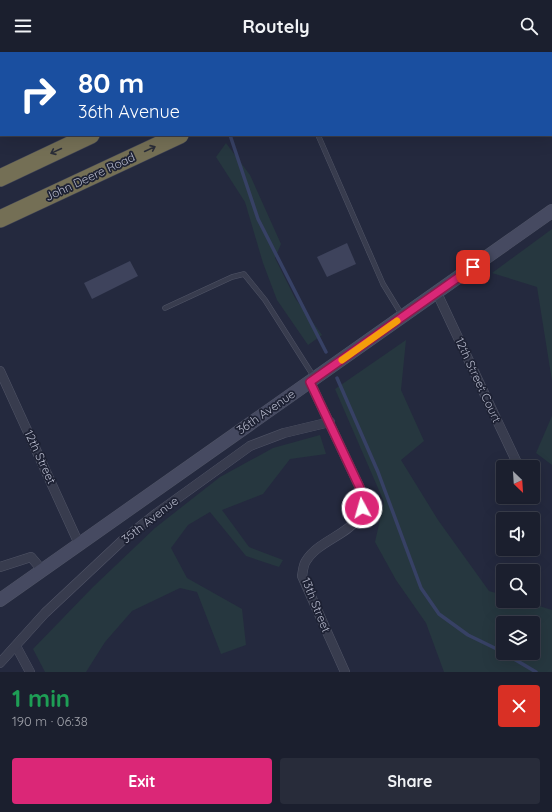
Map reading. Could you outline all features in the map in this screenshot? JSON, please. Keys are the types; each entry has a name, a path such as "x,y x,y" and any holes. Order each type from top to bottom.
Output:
{"highway":[{"path":"0,178 89,136"},
{"name":"John Deere Road","path":"0,219 178,136"}],"street":[{"name":"36th Avenue","path":"0,600 552,211"},
{"name":"12th Street Court","path":"437,293 516,460"},
{"name":"12th Street","path":"0,371 79,544"},
{"name":"13th Street","path":"313,380 364,500 361,515 354,523 311,555 305,562 302,576 345,672"},
{"name":"35th Avenue","path":"0,663 45,613 124,539 236,455 265,439 330,422"},
{"path":"0,567 31,557 42,570"},
{"path":"16,646 30,672"}],"lane":[{"path":"318,136 384,284 403,317"},
{"path":"165,308 232,277 244,274 265,300 313,380"}],"shaded area":[{"path":"226,143 250,175 281,244 275,258 295,298 322,335 308,345 277,300 263,263 245,202 216,157"},
{"path":"552,229 552,381 537,287 492,273"},
{"path":"406,340 401,390 424,441 401,460 438,520 489,591 496,593 496,608 540,608 540,606 552,610 552,672 444,672 426,623 396,580 375,542 384,502 335,389"},
{"path":"552,416 552,465 536,453"},
{"path":"320,435 326,454 290,459 263,494 222,510 249,547 283,560 279,567 246,556 210,512 188,525 171,548 187,578 242,609 246,645 221,654 197,592 180,588 132,611 105,642 86,672 45,672 33,649 93,587 155,528 220,477 273,448"}],"building":[{"path":"347,243 356,264 327,277 317,257"},
{"path":"130,261 138,276 92,299 84,283"}],"waterway":[{"path":"230,136 258,219 326,352"},
{"path":"337,378 378,472 421,588 439,614 468,635 496,649"},
{"path":"516,660 536,672"}],"slow traffic":[{"path":"342,360 397,321"}],"route":[{"path":"362,508 364,500 360,488 310,382 473,267"}]}
